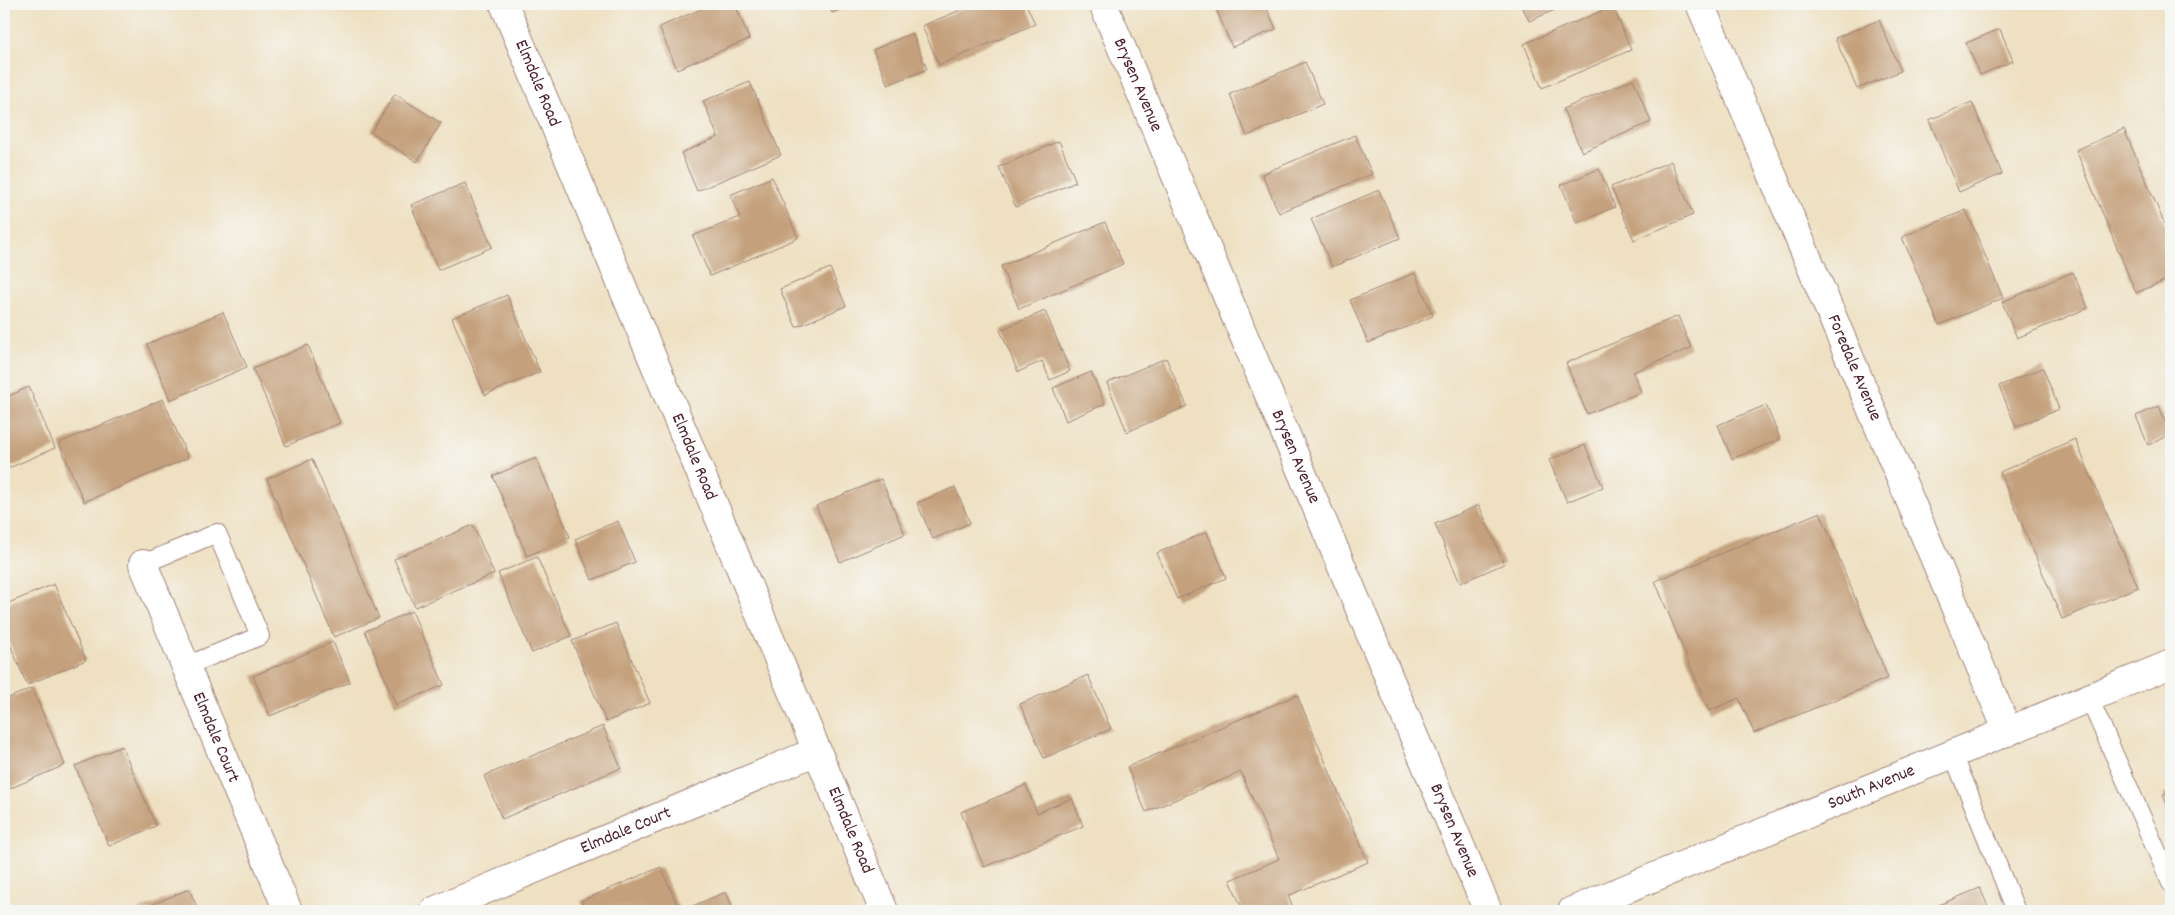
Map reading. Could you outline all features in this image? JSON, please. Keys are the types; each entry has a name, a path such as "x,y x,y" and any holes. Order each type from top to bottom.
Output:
{"street":[{"name":"Elmdale Road","path":"504,4 884,911"},
{"name":"Brysen Avenue","path":"1103,4 1488,911"},
{"name":"Foredale Avenue","path":"1700,4 2008,732"},
{"name":"Elmdale Court","path":"143,564 288,911"},
{"name":"South Avenue","path":"1572,911 2171,664"},
{"name":"Elmdale Court","path":"444,909 817,751"}],"lane":[{"path":"143,564 217,533 260,636 186,666"},
{"path":"2089,698 2171,883"},
{"path":"1953,754 2016,911"}],"building":[{"path":"713,4 735,4 749,39 677,69 659,27"},
{"path":"828,4 854,4 832,13"},
{"path":"975,4 1026,4 1035,24 939,65 922,26"},
{"path":"1214,4 1265,4 1276,29 1232,47"},
{"path":"1521,4 1569,4 1529,21"},
{"path":"1613,6 1631,50 1542,88 1524,44"},
{"path":"1879,20 1901,71 1857,89 1835,38"},
{"path":"2000,29 2013,61 1980,75 1966,43"},
{"path":"912,33 927,69 888,85 873,50"},
{"path":"1305,62 1323,104 1247,136 1230,94"},
{"path":"1633,79 1651,122 1582,152 1563,109"},
{"path":"750,82 781,155 697,191 681,153 718,137 703,101"},
{"path":"395,94 441,123 417,162 371,132"},
{"path":"1972,102 2002,174 1959,192 1929,120"},
{"path":"2124,129 2171,239 2171,278 2136,293 2076,150"},
{"path":"1355,135 1372,174 1279,213 1262,174"},
{"path":"1059,141 1076,182 1016,207 999,167"},
{"path":"1671,161 1693,215 1634,240 1611,187"},
{"path":"1599,169 1615,207 1577,223 1561,185"},
{"path":"772,177 798,238 710,276 693,236 740,217 730,195"},
{"path":"465,183 492,247 438,270 411,205"},
{"path":"1379,190 1400,238 1332,267 1311,219"},
{"path":"1966,210 2003,298 1939,325 1902,237"},
{"path":"1105,222 1123,264 1019,309 1001,266"},
{"path":"830,268 846,306 796,327 780,289"},
{"path":"2073,272 2088,308 2017,338 2002,302"},
{"path":"1415,273 1433,316 1368,343 1350,300"},
{"path":"507,295 540,372 485,395 452,318"},
{"path":"1045,311 1070,371 1050,380 1042,361 1018,372 1000,330"},
{"path":"223,312 247,367 170,400 147,344"},
{"path":"1678,316 1691,348 1633,372 1641,392 1587,414 1566,363"},
{"path":"308,345 340,423 286,446 253,369"},
{"path":"1166,358 1187,406 1127,432 1107,383"},
{"path":"2043,368 2059,409 2016,427 1999,386"},
{"path":"1091,372 1105,404 1066,421 1053,388"},
{"path":"29,387 55,448 4,470 4,398"},
{"path":"163,399 188,458 84,502 59,443"},
{"path":"1766,405 1780,439 1732,459 1718,425"},
{"path":"2159,406 2171,435 2148,445 2136,416"},
{"path":"2075,439 2138,587 2062,619 2000,472"},
{"path":"1585,445 1603,487 1567,502 1549,460"},
{"path":"536,458 570,537 527,556 493,476"},
{"path":"312,459 379,618 334,637 267,479"},
{"path":"881,479 905,534 840,562 816,506"},
{"path":"955,487 970,523 933,539 917,503"},
{"path":"1479,505 1504,564 1460,583 1435,524"},
{"path":"1820,512 1888,678 1754,733 1739,698 1709,711 1655,581"},
{"path":"618,521 635,562 592,580 575,539"},
{"path":"473,525 494,574 415,607 394,559"},
{"path":"1207,532 1226,578 1177,599 1157,553"},
{"path":"537,557 571,636 532,653 498,573"},
{"path":"54,584 86,660 27,685 4,630 4,605"},
{"path":"412,611 444,685 396,705 365,631"},
{"path":"616,623 650,703 606,722 572,641"},
{"path":"333,642 350,682 270,716 253,676"},
{"path":"1088,675 1111,729 1044,758 1020,704"},
{"path":"32,688 65,765 4,791 4,700"},
{"path":"1297,695 1368,862 1288,896 1295,911 1243,911 1230,880 1279,859 1241,772 1146,812 1127,767"},
{"path":"603,726 621,768 502,819 484,776"},
{"path":"122,746 156,826 109,846 75,766"},
{"path":"1026,785 1037,813 1072,798 1083,826 984,867 961,812"},
{"path":"2171,792 2171,815 2163,795"},
{"path":"661,867 679,909 673,911 585,911 581,901"},
{"path":"1980,888 1990,911 1924,911"},
{"path":"189,889 199,911 137,911"},
{"path":"726,892 734,911 686,911 685,909"}]}
